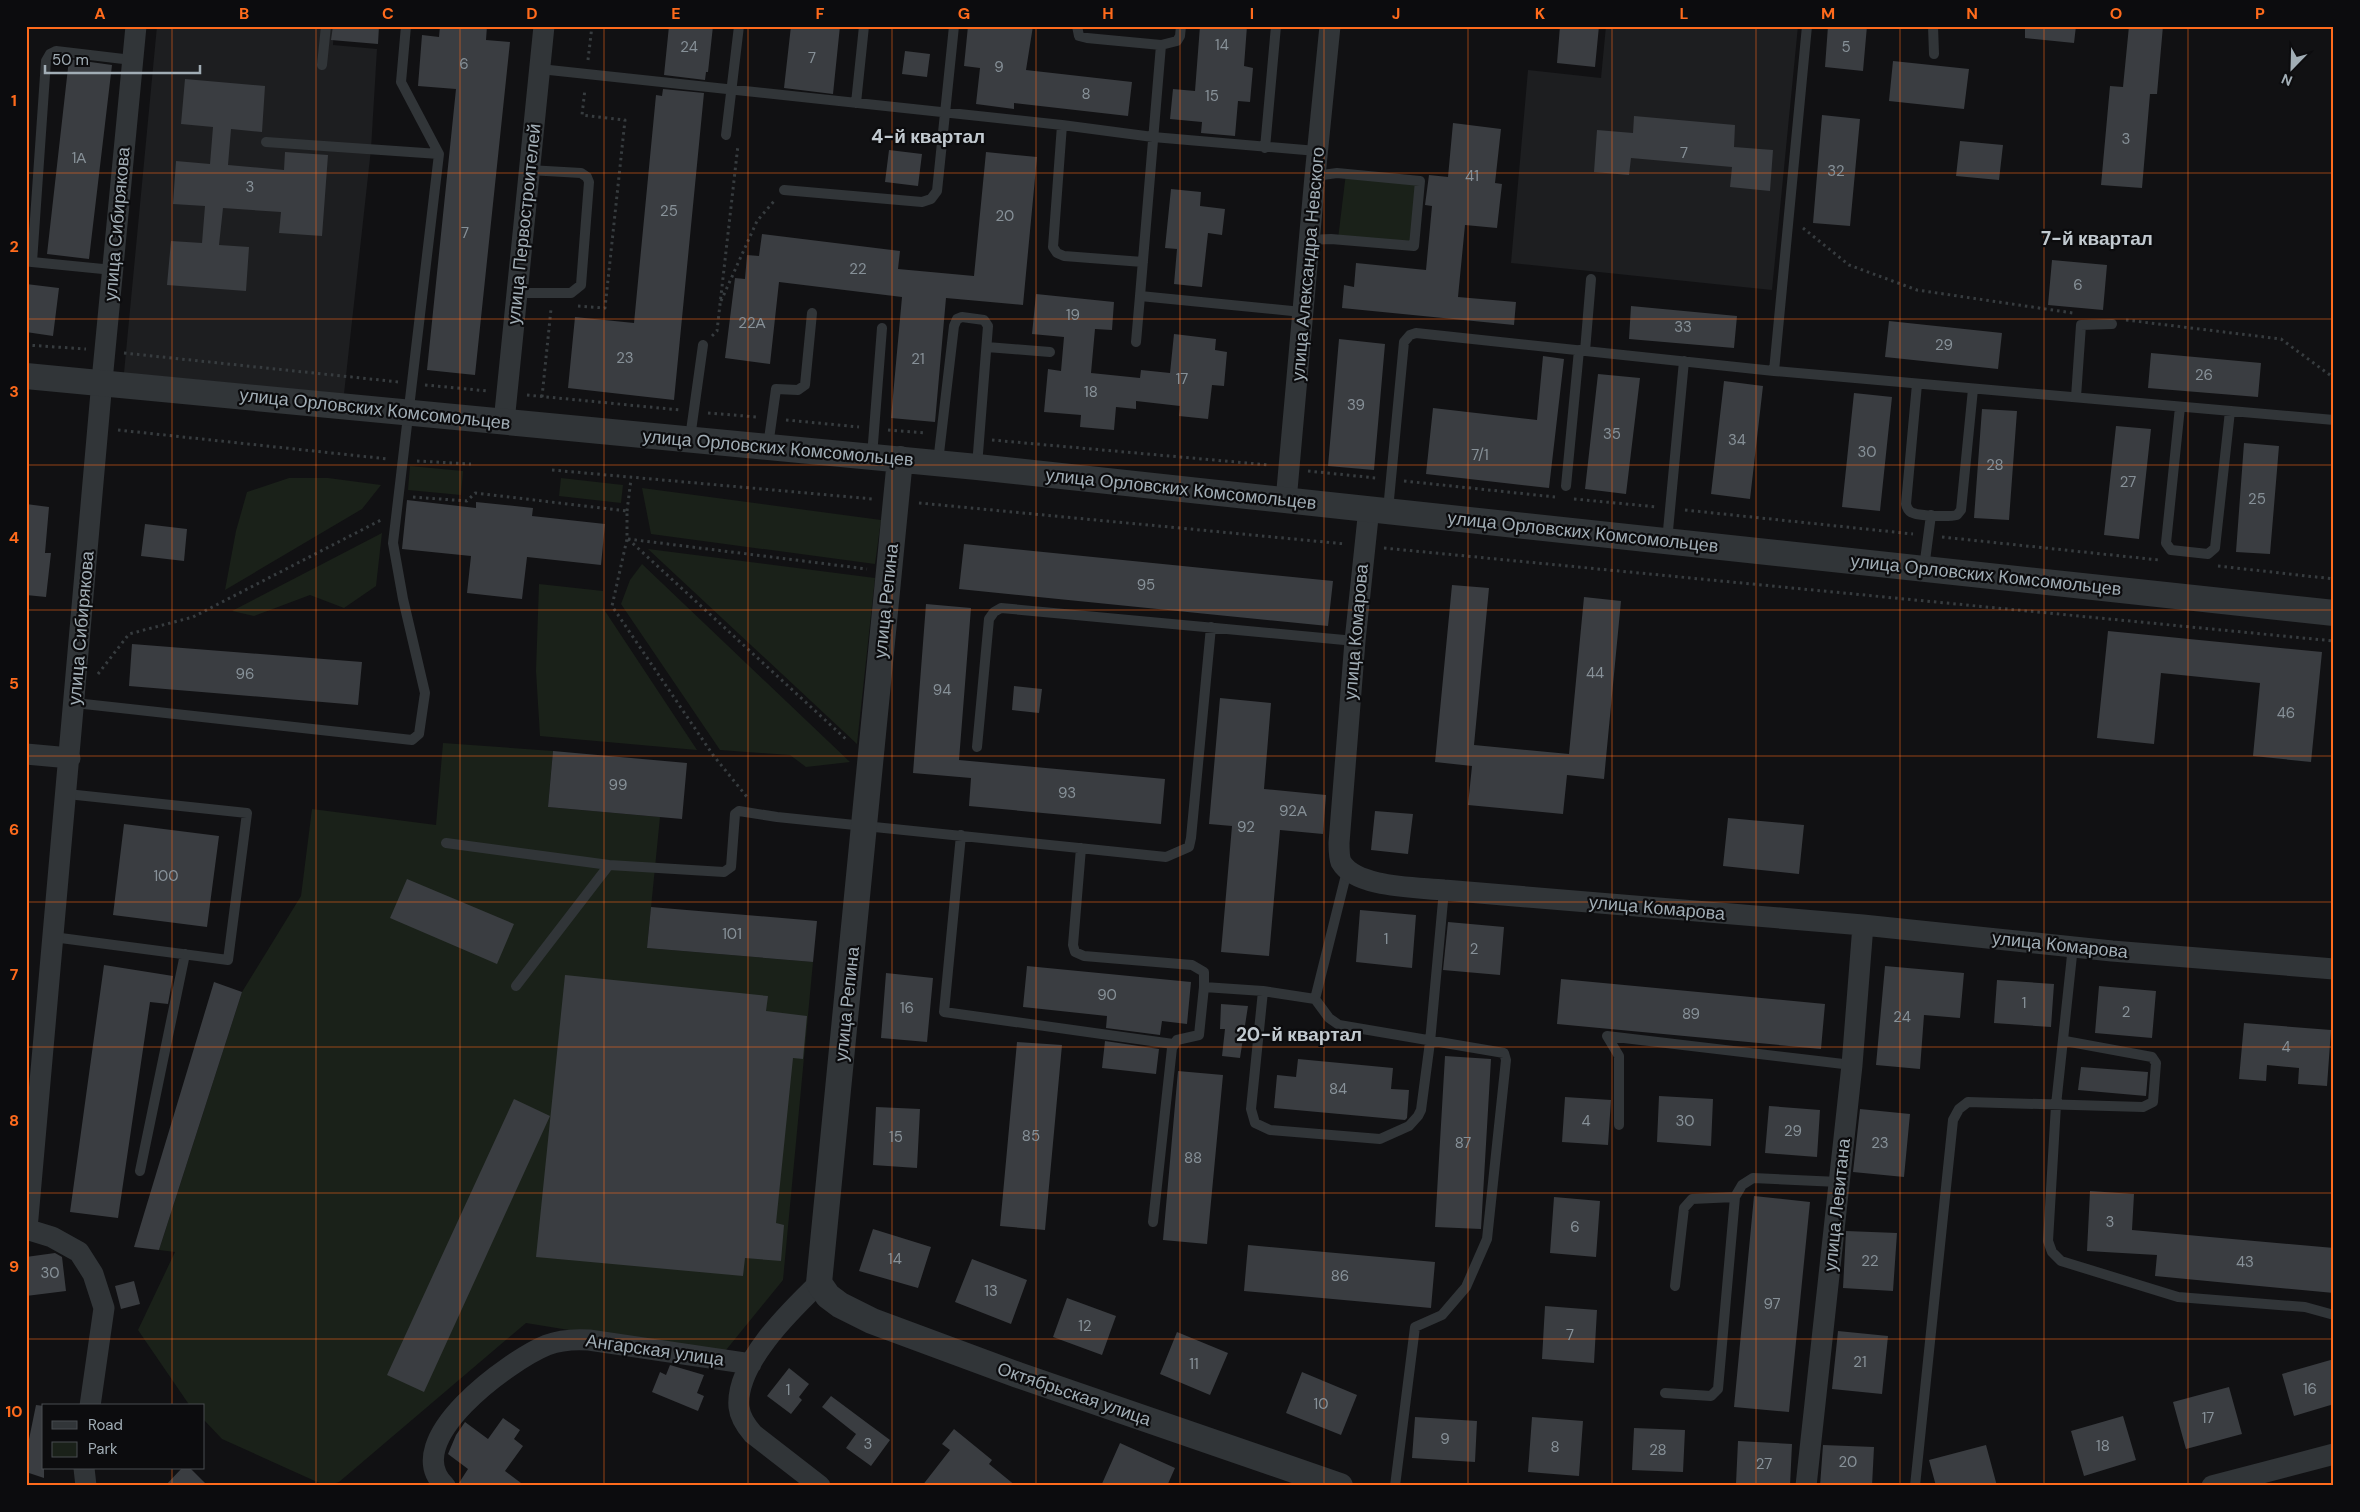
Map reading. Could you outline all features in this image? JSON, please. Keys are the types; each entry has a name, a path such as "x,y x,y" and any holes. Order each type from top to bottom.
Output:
{"street":[{"name":"улица Сибирякова","path":"27,1229 67,794 102,381 136,26"},
{"name":"улица Первостроителей","path":"504,422 544,26"},
{"name":"улица Александра Невского","path":"1286,501 1302,312 1330,26"},
{"name":"улица Орловских Комсомольцев","path":"26,376 102,381 408,413 900,459 2334,613"},
{"name":"улица Репина","path":"819,1284 900,459"},
{"name":"улица Комарова","path":"1379,509 1365,546 1355,641 1339,843 1340,860 1347,871 1372,882 1444,890 1863,925 2334,969"},
{"path":"26,754 70,758"},
{"name":"улица Левитана","path":"1806,1486 1852,1065 1863,925"},
{"path":"27,1229 52,1237 79,1252 93,1274 104,1308 90,1404"},
{"path":"819,1284 786,1315 751,1364 744,1378 739,1408 746,1426 780,1456 820,1486"},
{"name":"Октябрьская улица","path":"819,1284 828,1296 840,1305 872,1321 1018,1375 1340,1486"},
{"name":"Ангарская улица","path":"445,1486 434,1471 433,1457 454,1416 496,1375 544,1346 564,1340 589,1340 751,1364"},
{"path":"2212,1486 2334,1454"},
{"path":"84,1470 86,1486"}],"lane":[{"path":"322,64 326,26"},
{"path":"75,703 402,739 416,738 425,693 403,599 393,543 395,513 439,154 401,82 406,26"},
{"path":"726,135 739,26"},
{"path":"856,103 864,26"},
{"path":"784,190 922,202 931,199 937,191 954,26"},
{"path":"1077,26 1080,36 1087,38 1161,45 1177,41 1180,36 1181,26"},
{"path":"1265,148 1276,26"},
{"path":"1774,371 1808,26"},
{"path":"1933,26 1934,54"},
{"path":"1136,342 1161,45"},
{"path":"113,270 29,262 46,60 50,54 56,51 132,60"},
{"path":"540,69 945,112 1153,137 1317,151"},
{"path":"1062,125 1053,247 1057,253 1064,256 1143,262"},
{"path":"266,142 439,154"},
{"path":"517,294 571,293 581,285 589,182 587,177 581,173 529,170"},
{"path":"1309,240 1330,239 1414,246 1420,181 1337,172 1315,176"},
{"path":"1566,486 1591,279"},
{"path":"1140,296 1302,312"},
{"path":"768,447 776,389 798,390 805,384 812,313"},
{"path":"938,463 954,326 957,320 962,317 987,322 987,347 977,467"},
{"path":"2076,398 2081,325 2112,324"},
{"path":"872,457 882,328"},
{"path":"1379,509 1391,480 1404,342 1410,335 1416,332 1774,371 2334,420"},
{"path":"690,440 703,345"},
{"path":"987,347 1050,352"},
{"path":"1667,541 1684,361"},
{"path":"1917,384 1906,504 1907,509 1913,513 1930,515 1952,516 1957,515 1961,510 1973,389"},
{"path":"2180,407 2166,542 2171,550 2208,554 2216,548 2230,411"},
{"path":"1924,569 1930,515"},
{"path":"977,747 989,619 994,612 1001,608 1355,641"},
{"path":"446,842 608,865 728,871 731,867 735,814 739,811 864,826 1166,857 1188,847 1191,838 1211,628"},
{"path":"53,937 228,960 247,813 67,794"},
{"path":"961,835 944,1012 1173,1044"},
{"path":"1081,848 1073,945 1075,952 1084,956 1192,965 1204,972 1199,1035 1176,1040 1173,1044 1153,1222"},
{"path":"516,986 608,865"},
{"path":"1315,999 1347,871"},
{"path":"1263,992 1251,1109 1255,1123 1270,1130 1380,1139 1409,1126 1421,1110 1430,1042 1444,890"},
{"path":"2073,946 2065,1040 2056,1105 2048,1241 2052,1252 2060,1261 2178,1297 2304,1307 2334,1315"},
{"path":"140,1171 185,954"},
{"path":"1204,987 1315,999 1329,1018 1339,1025 1430,1042 1498,1050 1504,1053 1506,1060 1487,1239 1466,1287 1442,1315 1415,1327 1395,1486"},
{"path":"1619,1125 1619,1056 1606,1036 1852,1065"},
{"path":"1915,1486 1953,1120 1959,1109 1968,1102 2143,1107 2152,1104 2154,1100 2156,1063 2152,1057 2065,1040"},
{"path":"1665,1393 1711,1396 1718,1389 1735,1197 1742,1185 1753,1178 1839,1182"},
{"path":"1675,1286 1684,1208 1687,1202 1692,1199 1735,1197"}],"path":[{"path":"703,345 717,331 739,139 726,135"},
{"path":"720,305 757,221 784,190"},
{"path":"1789,215 1850,265 1917,290 2083,314"},
{"path":"2122,319 2281,339 2334,378"},
{"path":"26,345 89,350"},
{"path":"121,353 493,392"},
{"path":"522,395 941,435"},
{"path":"98,428 402,460 471,464"},
{"path":"979,438 1269,466"},
{"path":"552,470 631,479 896,501 1365,546 2334,641"},
{"path":"1306,470 1563,498"},
{"path":"631,479 627,511 627,539 612,606 713,755 760,814"},
{"path":"398,496 467,501 475,493 627,511"},
{"path":"1573,499 2166,561"},
{"path":"75,703 129,634 193,617 395,513"},
{"path":"627,539 889,572"},
{"path":"627,539 870,762"},
{"path":"2215,566 2334,578"}],"shaded area":[{"path":"157,26 326,27 334,28 333,45 377,49 371,149 344,394 124,373"},
{"path":"1606,26 1798,26 1772,290 1511,263 1528,70 1601,78"}],"green space":[{"path":"1346,173 1420,181 1414,246 1338,239"},
{"path":"410,466 463,471 461,495 408,490"},
{"path":"289,478 328,478 381,485 362,509 225,590 236,531 247,492"},
{"path":"561,478 623,485 621,503 559,496"},
{"path":"642,488 881,520 875,564 651,534"},
{"path":"382,533 376,586 344,608 310,595 254,616 232,611"},
{"path":"648,549 875,578 857,744"},
{"path":"642,564 850,762 806,767 790,755 720,750 621,604 630,580"},
{"path":"539,584 603,591 603,608 697,750 540,736 536,671"},
{"path":"443,743 553,751 548,807 660,817 647,948 813,962 783,1280 722,1355 526,1323 339,1482 326,1486 222,1439 205,1421 205,1404 189,1404 138,1330 175,1252 159,1250 242,992 301,896 312,809 436,825"}],"building":[{"path":"333,26 379,26 378,44 331,40"},
{"path":"440,26 487,26 486,40 510,42 475,375 427,370 456,89 418,86 422,35 439,37"},
{"path":"669,26 713,26 708,72 706,72 705,80 664,75"},
{"path":"791,26 840,26 833,94 784,88"},
{"path":"968,26 1033,26 1026,70 1132,82 1128,116 1014,103 1014,109 976,104 980,68 964,66"},
{"path":"1200,26 1247,26 1244,66 1253,68 1250,102 1238,101 1235,136 1201,133 1202,122 1170,119 1173,89 1195,91"},
{"path":"1560,26 1599,26 1595,67 1557,63"},
{"path":"1828,26 1867,26 1863,71 1825,67"},
{"path":"2025,26 2076,26 2074,43 2025,38"},
{"path":"2129,26 2163,26 2157,94 2150,94 2142,188 2101,185 2110,86 2123,87"},
{"path":"905,51 930,54 927,77 902,74"},
{"path":"69,59 112,65 89,259 47,254"},
{"path":"1893,61 1969,69 1964,109 1889,101"},
{"path":"185,79 265,86 262,132 231,129 228,165 284,170 285,152 328,155 322,236 279,233 281,212 223,208 219,245 249,247 246,291 167,285 171,241 202,243 205,206 173,204 176,161 210,164 213,127 181,124"},
{"path":"663,89 704,93 674,400 568,388 575,317 634,323 656,95 662,96"},
{"path":"1822,115 1860,119 1850,226 1813,223"},
{"path":"1634,116 1735,125 1734,147 1773,150 1770,191 1730,187 1732,167 1631,158 1629,175 1594,172 1597,130 1633,133"},
{"path":"1453,123 1501,129 1495,183 1502,184 1497,228 1465,225 1458,297 1516,302 1514,325 1342,308 1344,285 1354,287 1356,263 1426,270 1432,206 1425,205 1429,175 1448,177"},
{"path":"1960,141 2003,145 1999,180 1956,176"},
{"path":"889,150 922,154 918,186 885,182"},
{"path":"986,152 1037,157 1023,305 946,298 935,422 891,418 902,297 779,282 770,364 725,358 735,278 745,279 747,255 759,256 762,234 900,251 898,269 974,276"},
{"path":"1171,189 1201,192 1200,206 1225,209 1222,235 1208,233 1202,287 1174,284 1177,249 1165,248"},
{"path":"2052,260 2107,265 2103,310 2048,305"},
{"path":"26,284 59,288 53,336 26,332"},
{"path":"1036,294 1114,302 1112,330 1095,329 1091,373 1140,378 1141,370 1170,373 1174,334 1216,339 1215,350 1227,352 1224,386 1212,385 1208,419 1179,416 1180,406 1136,401 1136,409 1116,407 1114,430 1080,427 1081,415 1044,412 1048,369 1061,371 1064,337 1032,334"},
{"path":"1631,306 1737,316 1734,348 1629,339"},
{"path":"1889,321 2002,333 1998,369 1885,357"},
{"path":"1339,339 1385,344 1374,470 1328,466"},
{"path":"2151,353 2261,363 2258,397 2148,388"},
{"path":"1543,356 1564,359 1549,488 1426,474 1433,408 1537,420"},
{"path":"1598,374 1640,378 1626,494 1585,489"},
{"path":"1724,381 1763,386 1750,499 1711,494"},
{"path":"1854,393 1892,397 1880,511 1842,507"},
{"path":"1982,409 2017,411 2009,520 1974,518"},
{"path":"2116,426 2151,429 2139,539 2104,535"},
{"path":"2244,443 2279,446 2270,554 2236,552"},
{"path":"407,500 476,508 476,502 533,508 532,516 605,524 601,565 527,557 522,599 467,593 471,556 402,549"},
{"path":"26,504 49,507 45,553 51,553 46,597 26,595"},
{"path":"145,524 187,529 184,561 141,556"},
{"path":"964,544 1333,581 1328,626 959,589"},
{"path":"1452,585 1489,588 1474,745 1569,754 1584,597 1621,601 1604,779 1567,775 1563,814 1468,805 1472,766 1435,762"},
{"path":"926,604 971,608 959,760 1165,779 1161,824 969,806 971,778 913,773"},
{"path":"2108,631 2322,652 2311,762 2253,756 2260,683 2161,673 2154,744 2097,738"},
{"path":"132,644 362,662 358,705 129,686"},
{"path":"1014,686 1042,689 1039,713 1012,710"},
{"path":"1220,698 1271,703 1264,789 1326,795 1323,834 1280,830 1269,956 1221,952 1232,826 1209,824"},
{"path":"553,751 687,763 682,819 548,807"},
{"path":"1375,811 1413,814 1408,854 1371,850"},
{"path":"1728,818 1804,825 1799,874 1723,866"},
{"path":"124,824 219,836 207,927 113,915"},
{"path":"407,879 514,924 497,964 390,918"},
{"path":"651,907 817,921 813,962 647,948"},
{"path":"1360,910 1416,915 1412,968 1356,962"},
{"path":"1448,922 1504,927 1500,975 1443,970"},
{"path":"104,965 173,976 168,1004 150,1002 118,1218 70,1212"},
{"path":"1027,966 1191,982 1187,1024 1162,1021 1160,1035 1106,1028 1107,1016 1023,1007"},
{"path":"1885,966 1964,973 1960,1018 1924,1015 1920,1069 1876,1065"},
{"path":"886,973 933,978 927,1042 881,1038"},
{"path":"565,975 768,996 766,1011 807,1016 803,1059 793,1058 776,1223 784,1225 781,1261 745,1258 743,1276 536,1257"},
{"path":"1561,979 1825,1004 1821,1049 1557,1024"},
{"path":"1997,980 2054,984 2051,1027 1994,1023"},
{"path":"214,982 242,992 159,1250 134,1247"},
{"path":"2099,986 2156,991 2152,1038 2095,1033"},
{"path":"1221,1004 1248,1006 1240,1058 1222,1056 1225,1029 1220,1029"},
{"path":"2244,1023 2331,1030 2327,1086 2298,1084 2299,1068 2267,1065 2266,1081 2239,1079"},
{"path":"1105,1041 1159,1049 1156,1074 1102,1068"},
{"path":"1017,1042 1062,1045 1045,1230 1000,1226"},
{"path":"1445,1056 1491,1059 1481,1229 1435,1227"},
{"path":"1298,1059 1393,1068 1391,1089 1409,1090 1407,1118 1405,1120 1274,1108 1277,1075 1296,1077"},
{"path":"2081,1067 2148,1072 2146,1096 2078,1090"},
{"path":"1178,1071 1223,1075 1207,1244 1163,1240"},
{"path":"1659,1096 1713,1099 1711,1146 1657,1142"},
{"path":"1565,1097 1611,1100 1608,1145 1562,1142"},
{"path":"514,1099 550,1116 424,1392 387,1375"},
{"path":"1769,1106 1820,1110 1817,1157 1765,1153"},
{"path":"876,1107 920,1109 917,1168 873,1165"},
{"path":"1860,1109 1910,1114 1904,1177 1853,1172"},
{"path":"2090,1191 2134,1194 2132,1230 2334,1248 2334,1293 2155,1276 2157,1255 2087,1251"},
{"path":"1754,1196 1810,1202 1789,1412 1734,1407"},
{"path":"1554,1197 1600,1201 1596,1257 1550,1253"},
{"path":"873,1229 931,1247 918,1288 859,1271"},
{"path":"1846,1231 1897,1233 1893,1291 1843,1288"},
{"path":"1248,1245 1435,1262 1431,1308 1244,1291"},
{"path":"55,1253 62,1257 66,1291 26,1296 26,1257"},
{"path":"972,1259 1027,1280 1011,1324 955,1302"},
{"path":"134,1281 140,1304 121,1309 115,1286"},
{"path":"1067,1298 1116,1316 1102,1355 1053,1337"},
{"path":"1545,1306 1597,1310 1594,1363 1542,1359"},
{"path":"1838,1331 1888,1336 1882,1394 1832,1389"},
{"path":"1177,1332 1228,1353 1210,1395 1160,1374"},
{"path":"2334,1359 2334,1404 2294,1416 2282,1374"},
{"path":"670,1365 704,1375 697,1393 704,1396 698,1411 652,1392 660,1372 666,1375"},
{"path":"789,1368 809,1384 799,1397 802,1400 791,1414 767,1396"},
{"path":"1302,1372 1357,1395 1341,1435 1286,1413"},
{"path":"2229,1387 2242,1434 2186,1449 2173,1402"},
{"path":"831,1396 890,1440 871,1466 846,1448 856,1434 822,1407"},
{"path":"36,1405 42,1406 42,1470 44,1470 44,1478 26,1472 26,1454"},
{"path":"2123,1416 2136,1460 2084,1476 2071,1431"},
{"path":"1415,1417 1477,1421 1475,1462 1412,1458"},
{"path":"1532,1417 1583,1421 1579,1476 1528,1472"},
{"path":"503,1418 520,1430 514,1439 523,1446 505,1471 525,1486 457,1486 468,1469 448,1454 456,1435 465,1422 488,1439"},
{"path":"1634,1428 1685,1430 1683,1472 1632,1470"},
{"path":"954,1429 992,1460 989,1464 1016,1486 922,1486 950,1450 942,1444"},
{"path":"1738,1441 1792,1444 1790,1486 1736,1484"},
{"path":"1120,1443 1175,1468 1167,1486 1101,1486"},
{"path":"1823,1445 1874,1447 1872,1486 1820,1486"},
{"path":"1986,1445 1997,1486 1936,1486 1929,1460"},
{"path":"180,1470 192,1470 208,1486 165,1486"}],"district":[{"name":"4-й квартал","path":"928,136"},
{"name":"7-й квартал","path":"2097,238"},
{"name":"20-й квартал","path":"1299,1034"}]}
